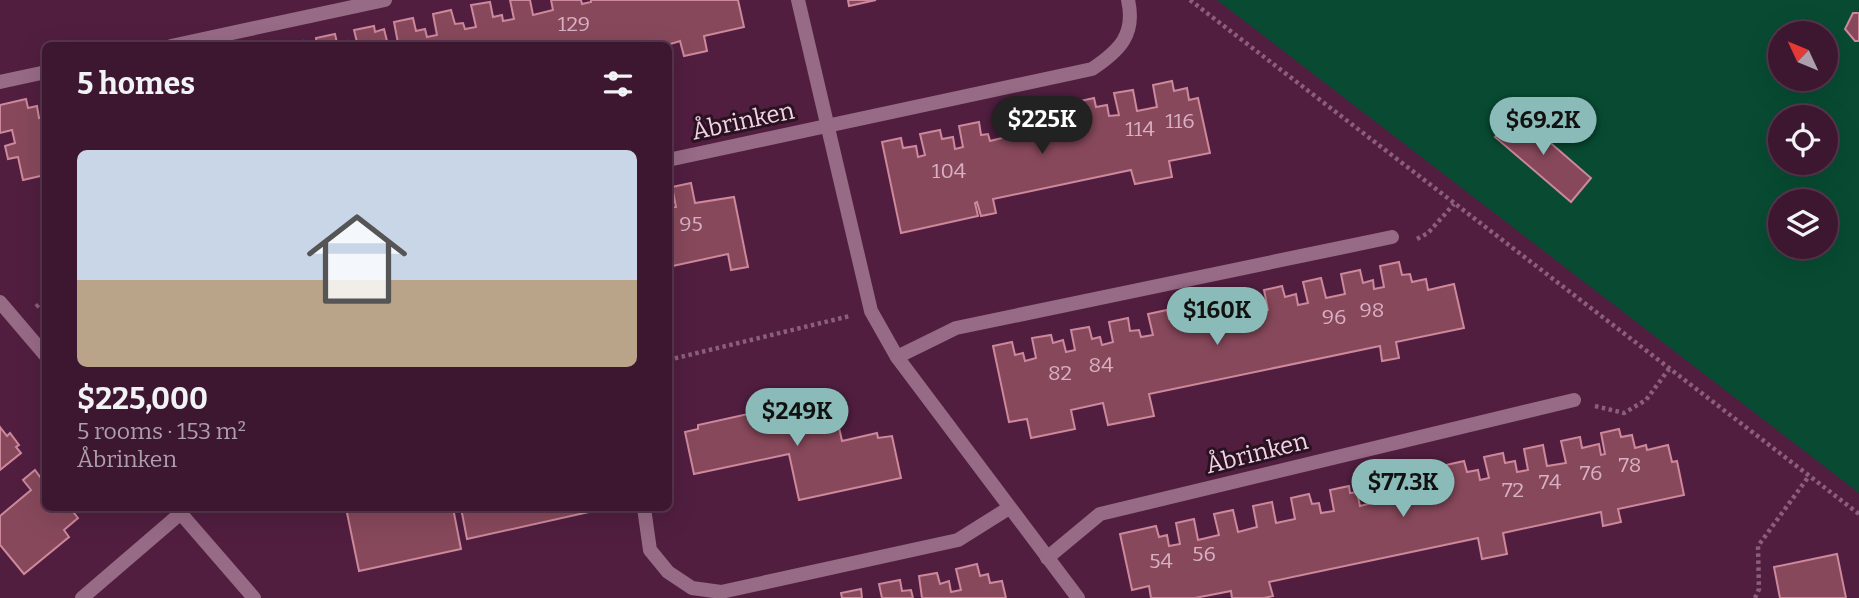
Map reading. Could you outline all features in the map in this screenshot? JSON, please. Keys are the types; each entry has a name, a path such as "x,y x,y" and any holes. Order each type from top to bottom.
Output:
{"street":[{"path":"190,42 385,0"},
{"name":"Åbrinken","path":"798,0 871,311 897,357 1078,598"},
{"name":"Åbrinken","path":"672,159 1092,69 1110,57 1126,38 1131,15 1128,0"},
{"path":"0,82 42,73"},
{"path":"897,357 956,328 1392,237"},
{"path":"0,302 42,351"},
{"name":"Åbrinken","path":"1047,558 1100,514 1574,400"},
{"path":"644,511 650,550 668,572 692,588 721,592 958,540 1009,508"},
{"path":"82,598 178,511"},
{"path":"180,511 254,598"}],"path":[{"path":"1190,0 1859,514"},
{"path":"1392,237 1404,246 1428,233 1454,204"},
{"path":"672,359 871,311"},
{"path":"1574,400 1624,413 1646,400 1669,369"},
{"path":"1755,598 1759,589 1758,546 1809,476"}],"green space":[{"path":"1217,0 1859,0 1859,493"}],"building":[{"path":"510,0 530,0 533,15 553,10 551,0 581,0 582,4 591,0 738,0 744,27 704,36 707,51 684,56 680,41 672,44 398,42 394,22 413,18 416,31 425,29 427,37 437,35 433,14 451,10 455,24 463,23 465,29 476,27 471,5 490,2 493,17 502,15 503,21 514,19"},
{"path":"848,0 876,0 849,6"},
{"path":"1853,13 1859,13 1859,41 1855,41 1845,29"},
{"path":"374,26 375,32 384,29 387,42 357,42 354,30"},
{"path":"335,34 337,42 316,42 316,38"},
{"path":"1172,81 1174,91 1187,88 1189,100 1198,98 1210,153 1169,161 1172,177 1135,184 1131,170 993,199 996,213 981,216 977,202 978,216 901,233 882,142 901,138 903,148 916,146 918,157 925,155 920,134 940,130 942,139 953,137 955,149 963,147 959,126 979,122 981,135 988,134 990,141 1002,138 998,118 1017,114 1021,135 1041,131 1036,110 1055,106 1057,115 1068,112 1070,125 1080,123 1076,102 1094,98 1096,107 1107,105 1109,116 1119,115 1114,93 1133,90 1137,111 1157,107 1153,85"},
{"path":"26,99 28,108 37,106 39,118 42,118 42,176 23,180 18,157 8,159 5,146 15,143 12,130 0,133 0,105"},
{"path":"1516,113 1591,178 1571,202 1495,137"},
{"path":"691,183 695,203 734,197 748,267 731,270 728,254 672,266 672,208 676,207 672,187"},
{"path":"1399,262 1402,275 1410,274 1412,282 1426,279 1428,290 1454,284 1464,328 1396,342 1399,358 1382,361 1380,346 1149,394 1154,416 1108,425 1103,403 1071,410 1075,429 1031,438 1027,419 1009,422 993,346 1012,342 1015,355 1023,353 1025,361 1036,358 1032,338 1051,335 1053,343 1063,340 1066,352 1075,350 1071,330 1089,327 1092,339 1100,337 1102,345 1113,342 1109,322 1128,318 1130,331 1139,330 1141,337 1153,335 1148,314 1167,310 1169,319 1179,317 1182,329 1191,327 1186,306 1205,302 1207,312 1220,310 1222,320 1230,319 1225,297 1244,294 1247,307 1257,305 1258,312 1268,310 1264,290 1282,286 1285,297 1296,294 1298,305 1308,303 1303,282 1321,278 1326,298 1345,294 1341,274 1360,270 1363,283 1373,280 1374,289 1384,287 1380,266"},
{"path":"833,400 842,441 877,433 878,438 892,436 901,478 799,500 789,454 694,474 685,432 698,429 698,425 794,404 795,408"},
{"path":"0,427 7,436 10,433 19,445 16,447 21,453 0,470"},
{"path":"1619,429 1621,437 1632,435 1635,448 1646,445 1647,450 1668,445 1672,462 1677,461 1684,495 1618,509 1621,522 1603,526 1601,512 1503,533 1507,554 1482,559 1478,538 1269,582 1273,596 1264,598 1232,598 1231,591 1195,598 1151,598 1149,586 1132,590 1120,534 1156,526 1159,537 1167,535 1169,546 1180,544 1176,523 1194,519 1198,540 1219,535 1214,514 1233,510 1238,532 1257,527 1253,506 1272,502 1276,523 1295,519 1291,498 1309,494 1312,504 1319,503 1321,513 1334,511 1330,490 1349,486 1350,493 1357,492 1360,506 1372,503 1368,482 1387,478 1390,488 1401,486 1403,496 1411,494 1407,473 1426,469 1428,479 1438,477 1441,489 1450,487 1446,465 1464,461 1467,472 1478,470 1480,480 1489,478 1484,457 1503,453 1505,463 1515,461 1517,472 1528,470 1524,449 1543,445 1547,466 1566,463 1561,441 1580,437 1582,448 1599,444 1601,455 1605,454 1601,433"},
{"path":"35,470 42,480 42,511 72,511 78,518 64,530 69,537 24,574 0,545 0,516 31,490 23,480"},
{"path":"347,511 454,511 461,549 359,571"},
{"path":"462,511 589,512 467,539"},
{"path":"1837,554 1846,598 1780,598 1774,567"},
{"path":"977,564 980,576 988,574 990,583 1002,581 1006,598 922,598 919,576 937,573 940,584 949,581 951,592 961,590 956,569"},
{"path":"900,580 902,591 911,590 913,598 882,598 879,584"},
{"path":"861,589 862,598 842,598 841,593"}]}
